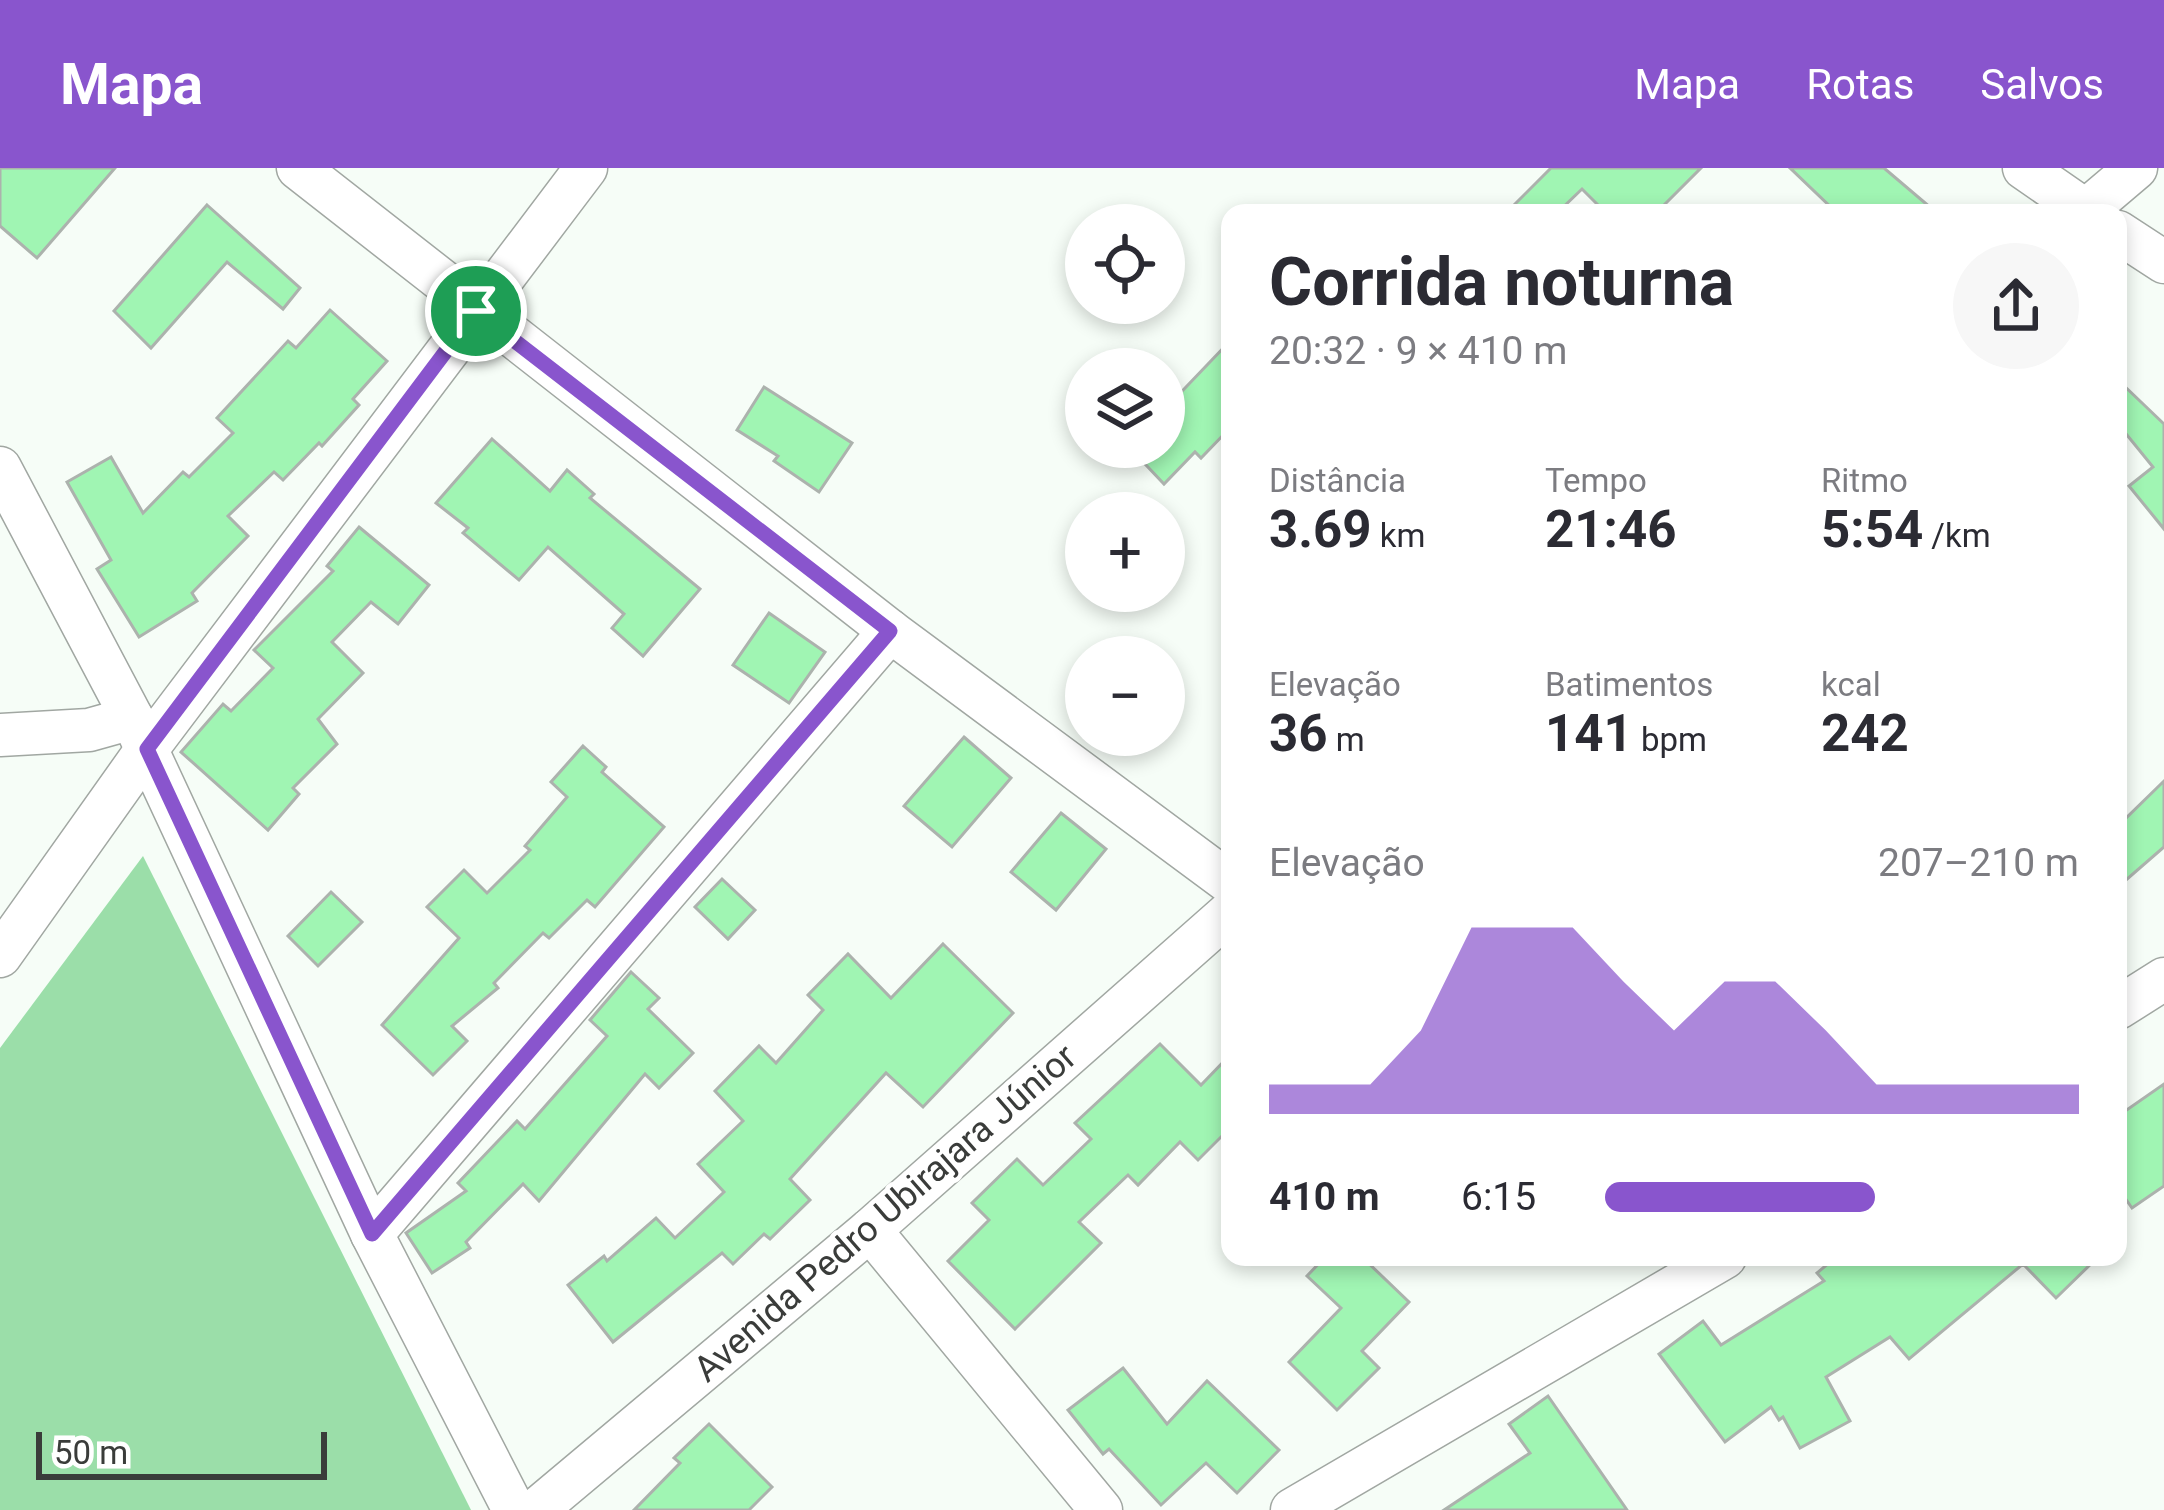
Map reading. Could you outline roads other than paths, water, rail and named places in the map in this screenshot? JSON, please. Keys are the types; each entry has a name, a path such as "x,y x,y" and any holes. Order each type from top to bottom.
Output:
{"street":[{"path":"298,168 890,631 1221,876"},
{"path":"0,956 140,734 586,168"},
{"path":"2024,168 2075,204"},
{"path":"2105,204 2136,168"},
{"path":"2127,238 2164,262"},
{"path":"0,468 140,734 372,1234 514,1510"},
{"path":"372,1234 890,631"},
{"path":"0,735 89,730 140,734"},
{"name":"Avenida Pedro Ubirajara Júnior","path":"536,1510 870,1230 1221,920"},
{"path":"2127,1002 2164,979"},
{"path":"870,1230 1101,1510"},
{"path":"1292,1510 1709,1266"}]}
